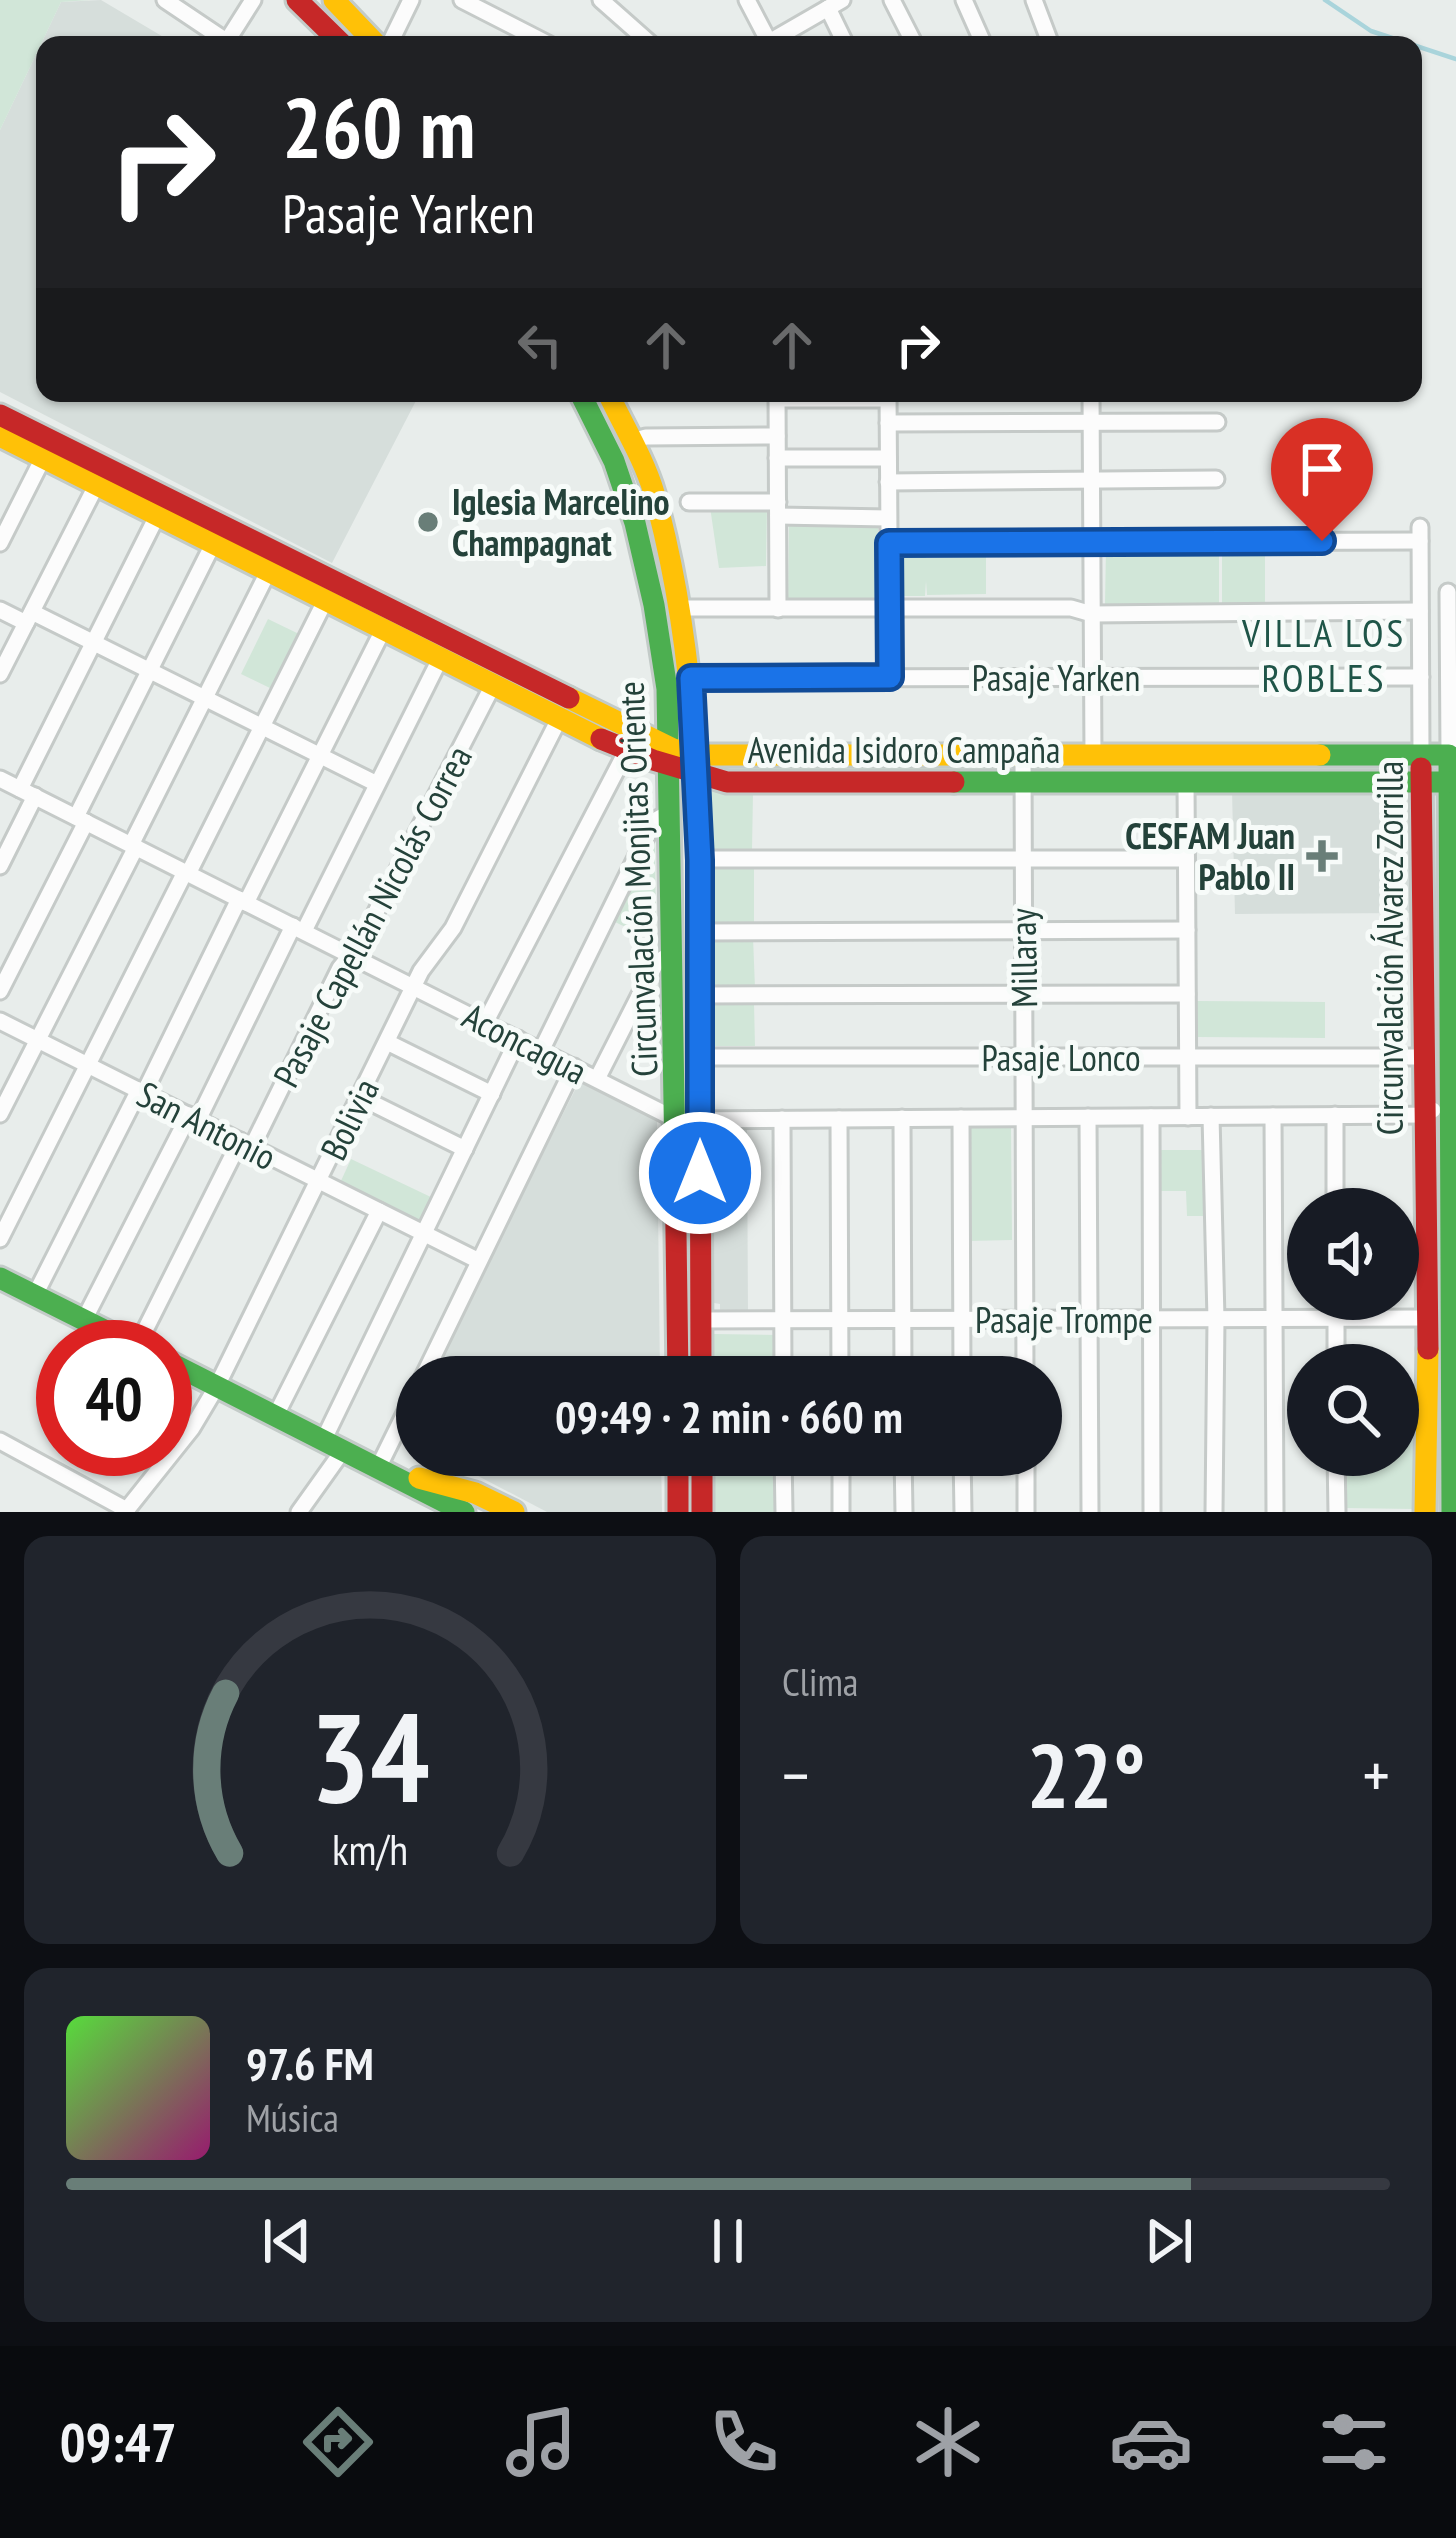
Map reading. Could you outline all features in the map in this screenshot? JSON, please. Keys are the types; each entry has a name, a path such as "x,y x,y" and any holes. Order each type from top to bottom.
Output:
{"street":[{"path":"165,0 219,36"},
{"path":"233,36 254,0"},
{"path":"297,0 334,36"},
{"path":"334,0 368,36"},
{"path":"393,36 411,0"},
{"path":"462,0 532,36"},
{"path":"601,0 629,15 645,36"},
{"path":"747,0 763,36"},
{"path":"892,0 910,36"},
{"path":"964,0 980,36"},
{"path":"1034,0 1048,36"},
{"path":"779,36 827,5 842,36"},
{"name":"Circunvalación Monjitas Oriente","path":"584,402 623,484 655,613 673,759 678,1356"},
{"name":"Circunvalación Monjitas Oriente","path":"612,402 653,489 691,678 700,860 701,1356"},
{"path":"777,402 778,608"},
{"path":"888,402 890,677"},
{"path":"1091,402 1093,756"},
{"name":"Avenida Isidoro Campaña","path":"0,415 157,516 325,601 560,718 628,748 697,766 727,782 1452,782"},
{"path":"888,423 1217,422"},
{"name":"Avenida Isidoro Campaña","path":"0,436 43,458 100,478 673,759"},
{"path":"631,441 777,436"},
{"path":"0,543 43,458"},
{"path":"777,458 888,458"},
{"path":"0,674 100,478"},
{"path":"888,482 1216,479"},
{"path":"689,502 888,518"},
{"path":"0,866 4,846 93,642 157,516"},
{"name":"Circunvalación Álvarez Zorrilla","path":"1091,542 1420,534 1428,1318 1425,1512"},
{"path":"889,543 1091,542"},
{"path":"0,991 213,544"},
{"path":"0,1114 268,572"},
{"name":"Circunvalación Álvarez Zorrilla","path":"1448,592 1452,613 1452,1512"},
{"path":"0,1239 325,601"},
{"path":"679,608 1081,608 1092,614 1420,610"},
{"path":"0,610 93,642 377,784"},
{"path":"34,1295 383,630"},
{"path":"1,1280 84,1320 377,784 440,658"},
{"name":"Pasaje Yarken","path":"691,678 1421,676"},
{"name":"Pasaje Capellán Nicolás Correa","path":"152,1320 340,968 359,945 494,686"},
{"name":"Bolivia","path":"126,1511 192,1428 217,1386 421,971 453,928 560,718"},
{"path":"485,1023 628,748"},
{"name":"Avenida Isidoro Campaña","path":"697,766 1023,756 1452,755"},
{"name":"Millaray","path":"1023,756 1025,1356"},
{"name":"Aconcagua","path":"0,779 676,1120 1423,1115 1453,1101"},
{"path":"1186,782 1188,1117"},
{"path":"541,1051 654,821 670,812"},
{"path":"700,860 1186,859"},
{"path":"700,932 1187,930"},
{"path":"597,1079 653,968 673,952"},
{"path":"700,994 1187,994"},
{"name":"San Antonio","path":"0,1021 479,1261"},
{"path":"299,1512 518,1040"},
{"path":"387,1042 492,1094"},
{"name":"Pasaje Lonco","path":"700,1058 1422,1057"},
{"path":"433,1356 574,1067"},
{"path":"360,1097 465,1149"},
{"path":"1335,1115 1335,1188"},
{"path":"1211,1116 1214,1512"},
{"path":"1273,1116 1275,1512"},
{"path":"1088,1117 1090,1512"},
{"path":"1150,1117 1152,1512"},
{"path":"902,1118 903,1356"},
{"path":"961,1118 962,1356"},
{"path":"782,1119 783,1356"},
{"path":"839,1119 840,1356"},
{"path":"276,1415 379,1210"},
{"name":"Pasaje Trompe","path":"1419,1318 1428,1318"},
{"name":"Pasaje Trompe","path":"701,1320 1287,1319"},
{"path":"192,1374 462,1506 514,1512"},
{"path":"380,1466 396,1433"},
{"path":"0,1441 126,1511"},
{"path":"678,1476 678,1512"},
{"path":"702,1476 702,1512"},
{"path":"784,1476 784,1512"},
{"path":"841,1476 841,1512"},
{"path":"903,1476 904,1512"},
{"path":"962,1476 963,1512"},
{"path":"1026,1476 1026,1512"},
{"path":"1336,1476 1337,1512"}],"shaded area":[{"path":"101,0 162,36 45,36 61,2"},
{"path":"36,54 36,402 415,402 332,563 0,392 0,130"},
{"name":"CESFAM Juan Pablo II","path":"1232,791 1402,791 1410,798 1412,913 1235,914"},
{"path":"580,1080 657,1120 660,1356 442,1356"},
{"path":"734,1130 747,1130 748,1315 720,1315 720,1304 714,1303 712,1139 733,1139"},
{"path":"478,1476 661,1476 662,1512 547,1512"}],"green space":[{"path":"0,0 90,0 61,2 45,36 36,36 36,54 0,130"},
{"path":"710,507 767,507 766,566 719,568"},
{"path":"789,522 878,523 878,601 788,601"},
{"path":"1219,547 1219,605 1105,604 1106,548"},
{"path":"899,548 925,548 926,558 986,557 986,594 927,595 926,581 925,596 899,596"},
{"path":"1222,548 1265,549 1265,604 1222,604"},
{"path":"268,619 299,634 272,689 241,674"},
{"path":"1033,761 1408,763 1402,771 1038,772 1032,771"},
{"path":"1013,764 1006,774 713,773 705,765"},
{"path":"710,792 753,793 752,850 709,850"},
{"path":"655,835 656,942 613,921"},
{"path":"754,865 754,922 709,922 709,866"},
{"path":"753,937 755,988 708,988 709,938"},
{"path":"1197,1001 1325,1002 1325,1038 1197,1037"},
{"path":"713,1002 754,1003 755,1046 712,1046"},
{"path":"967,1126 1011,1126 1012,1240 968,1241"},
{"path":"1156,1150 1206,1150 1206,1216 1187,1216 1186,1191 1156,1191"},
{"path":"351,1159 435,1199 424,1223 340,1183"},
{"path":"714,1334 776,1335 776,1356 714,1356"},
{"path":"714,1476 776,1476 776,1512 714,1512"},
{"path":"1344,1476 1413,1476 1413,1509 1344,1508"}],"waterway":[{"path":"1325,0 1386,36"},
{"path":"1422,48 1456,59"}],"traffic: fast":[{"path":"584,402 614,461 635,523 667,689 675,1161"},
{"path":"1320,755 1449,755 1452,1512"},
{"path":"954,782 1449,782"},
{"path":"0,1278 84,1320"},
{"path":"192,1374 464,1512"}],"traffic: slow":[{"path":"334,0 368,36"},
{"path":"612,402 654,493 681,620 695,747 700,1004"},
{"path":"0,436 601,739"},
{"path":"569,698 673,749 696,755 1320,755"},
{"path":"1425,1512 1428,1349"},
{"path":"419,1478 475,1493 514,1512"}],"traffic: jam":[{"path":"297,0 334,36"},
{"path":"0,415 569,698"},
{"path":"601,739 727,782 954,782"},
{"path":"1421,768 1428,1349"},
{"path":"700,1004 701,1356"},
{"path":"675,1161 678,1356"},
{"path":"678,1476 678,1512"},
{"path":"702,1476 702,1512"}],"place":[{"name":"Iglesia Marcelino Champagnat","path":"428,522"},
{"name":"CESFAM Juan Pablo II","path":"1322,856"}],"district":[{"name":"VILLA LOS ROBLES","path":"1324,654"}],"route":[{"path":"700,1173 700,860 691,678 890,677 889,543 1322,541"}]}
